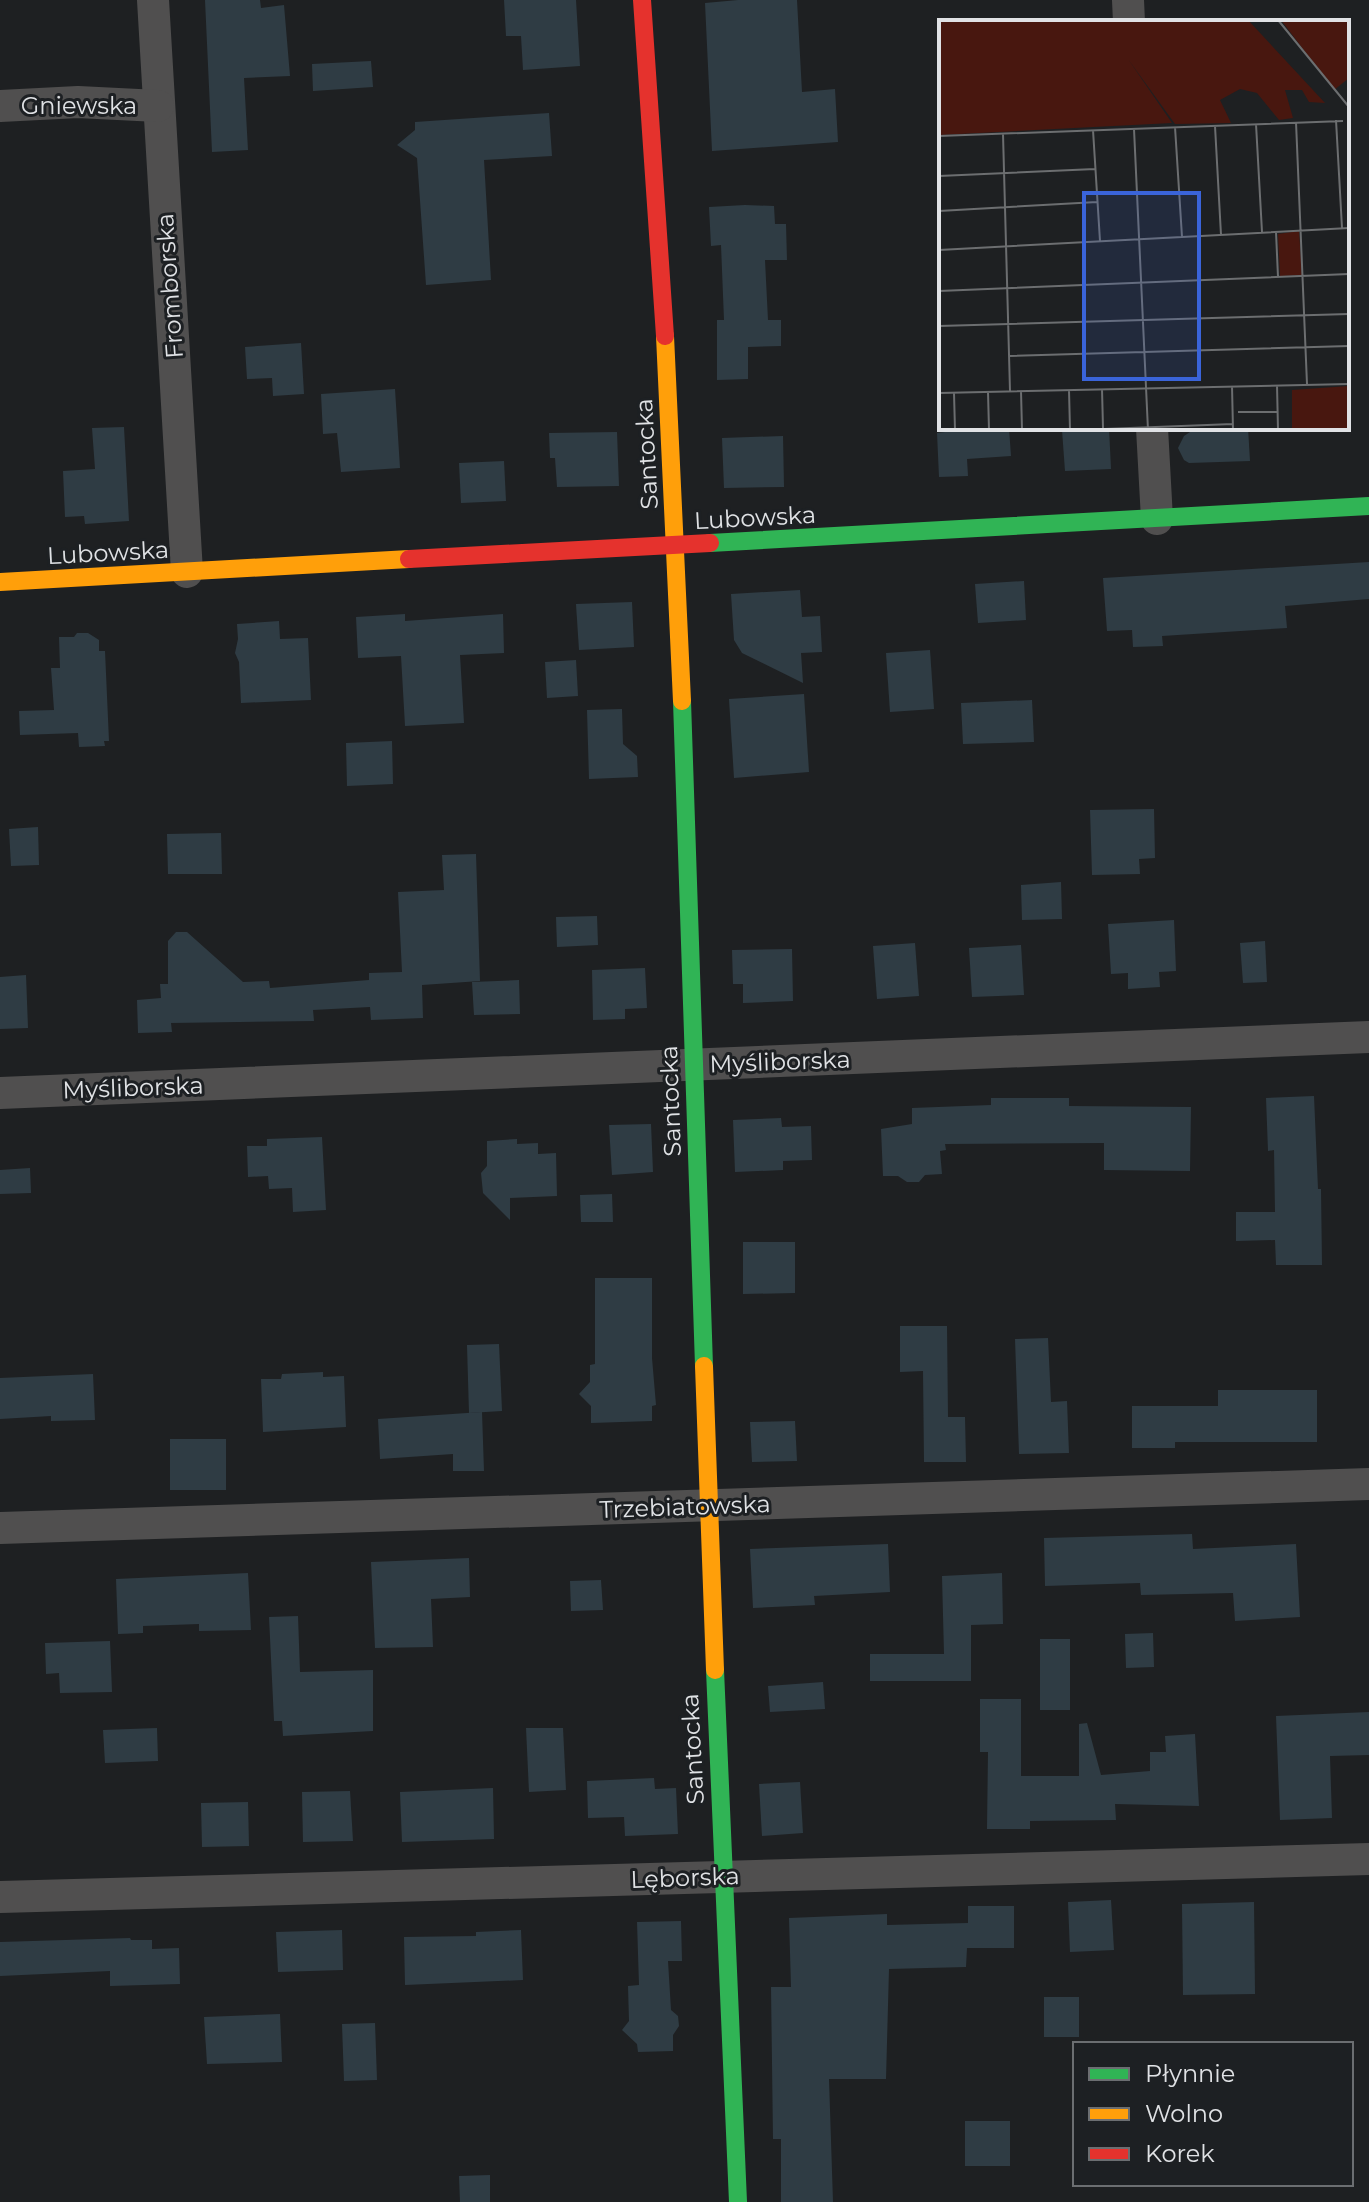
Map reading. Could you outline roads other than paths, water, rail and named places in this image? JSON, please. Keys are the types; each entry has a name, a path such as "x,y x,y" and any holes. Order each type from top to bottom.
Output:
{"street":[{"name":"Fromborska","path":"153,0 187,572"},
{"name":"Santocka","path":"642,0 658,196 676,546 708,1506 738,2202"},
{"path":"1128,0 1129,20"},
{"name":"Gniewska","path":"0,106 78,102 158,106"},
{"path":"1152,430 1157,519"},
{"name":"Lubowska","path":"0,582 1369,506"},
{"name":"Myśliborska","path":"0,1093 1369,1037"},
{"name":"Trzebiatowska","path":"0,1528 1369,1484"},
{"name":"Lęborska","path":"0,1897 1369,1859"}]}
